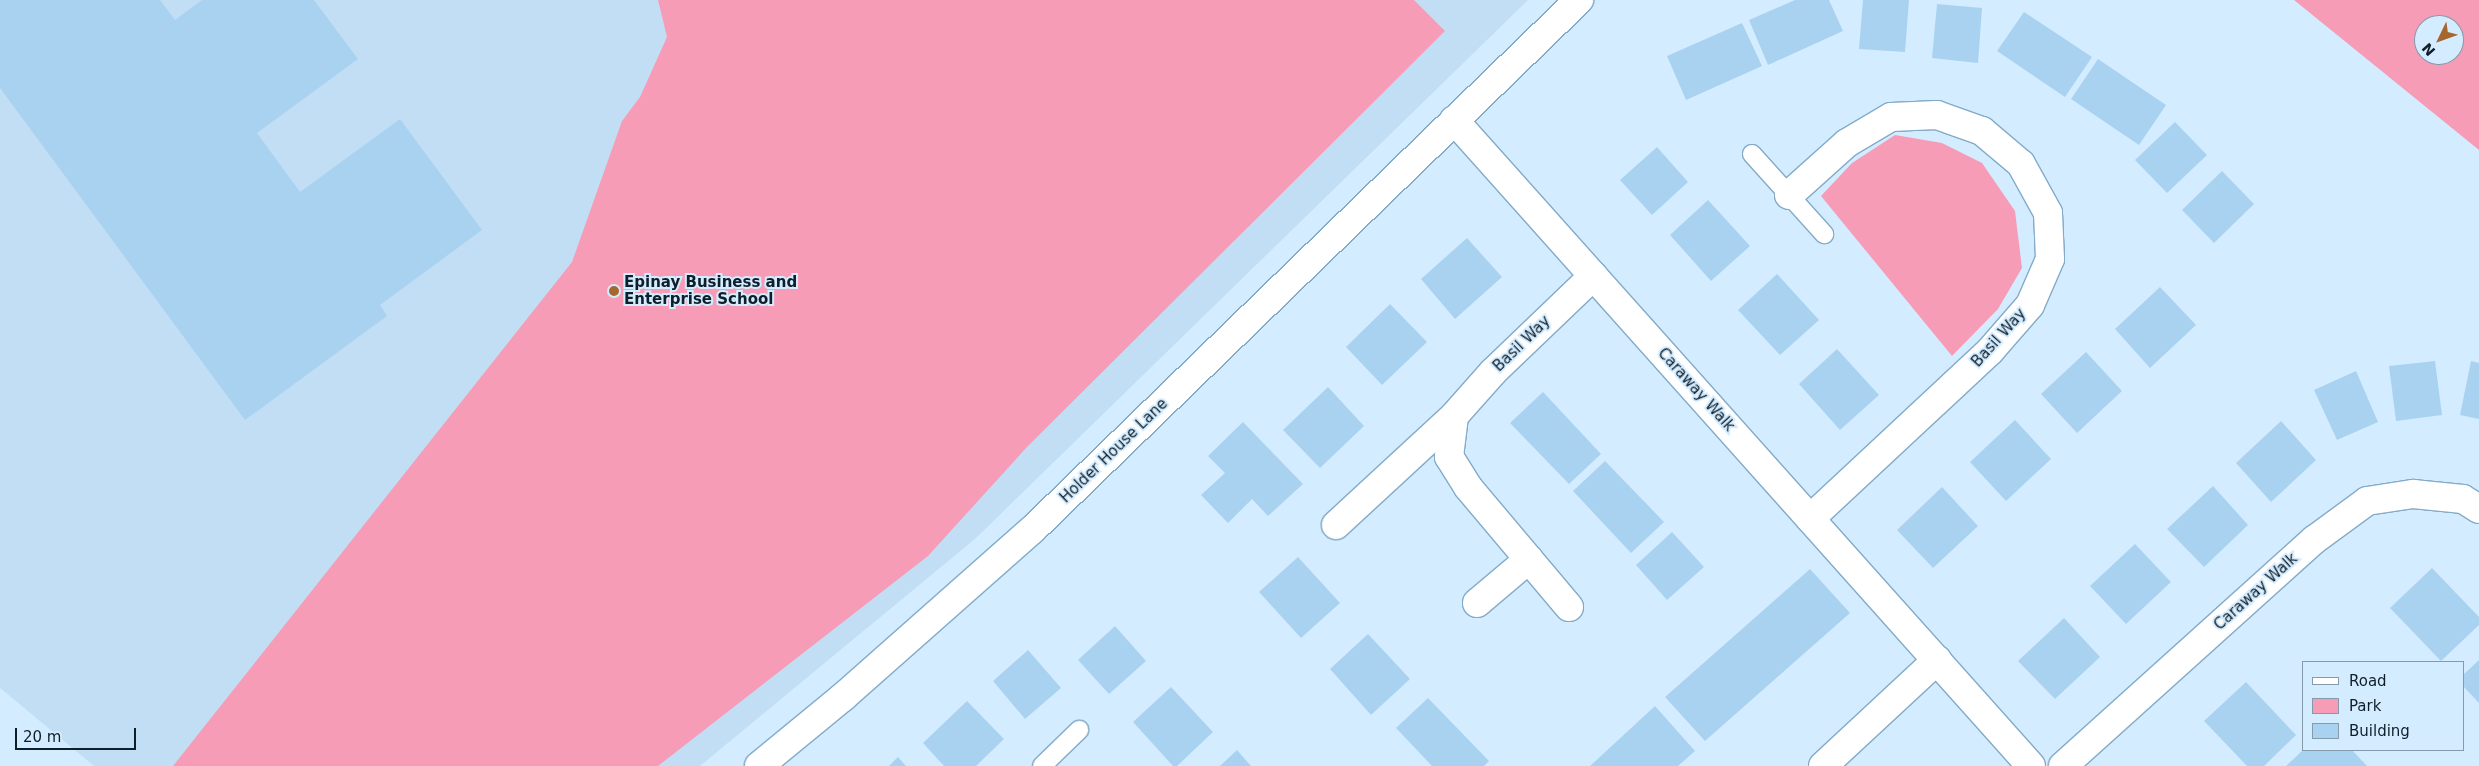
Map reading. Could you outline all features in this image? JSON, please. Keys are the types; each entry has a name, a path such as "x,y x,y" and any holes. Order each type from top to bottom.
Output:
{"street":[{"name":"Holder House Lane","path":"760,766 844,697 1032,530 1579,0"},
{"name":"Basil Way","path":"1789,196 1847,143 1891,117 1937,115 1982,131 2021,164 2048,213 2050,259 2030,305 1990,352 1810,519"},
{"name":"Caraway Walk","path":"1454,120 2031,766"},
{"name":"Basil Way","path":"1336,525 1454,416 1493,372 1593,276"},
{"path":"1454,416 1449,457 1468,487 1569,607"},
{"name":"Caraway Walk","path":"2063,766 2314,540 2367,501 2413,494 2463,499 2479,509"},
{"path":"1477,603 1529,559"},
{"path":"1823,766 1937,660"}],"lane":[{"path":"1752,154 1824,234"},
{"path":"1042,766 1079,730"}],"shaded area":[{"name":"Epinay Business and Enterprise School","path":"0,0 1528,0 975,539 700,766 94,766 0,688"}],"green space":[{"path":"658,0 1414,0 1445,31 1027,447 928,556 658,766 173,766 572,262 622,121 640,97 667,37"},
{"path":"2294,0 2479,0 2479,150"},
{"path":"1895,135 1942,143 1982,163 2015,211 2022,268 1998,309 1952,356 1821,196 1852,163"}],"building":[{"path":"0,0 160,0 175,20 202,0 314,0 358,59 257,133 300,192 400,119 482,230 380,305 387,316 245,420 0,88"},
{"path":"1795,0 1829,0 1843,31 1768,65 1749,20"},
{"path":"1863,0 1909,0 1905,52 1859,49"},
{"path":"1937,4 1982,8 1978,63 1932,58"},
{"path":"2024,12 2092,57 2065,97 1997,51"},
{"path":"1742,23 1762,66 1686,100 1667,56"},
{"path":"2098,59 2166,105 2139,145 2071,99"},
{"path":"2175,122 2207,155 2167,193 2135,160"},
{"path":"1657,147 1688,182 1652,215 1620,180"},
{"path":"2222,171 2254,204 2214,243 2182,210"},
{"path":"1708,200 1750,246 1711,281 1670,235"},
{"path":"1467,238 1502,277 1455,319 1421,279"},
{"path":"1777,274 1819,320 1780,355 1738,310"},
{"path":"2160,287 2196,325 2150,368 2115,329"},
{"path":"1390,304 1427,342 1382,385 1346,347"},
{"path":"1837,349 1879,395 1840,430 1799,384"},
{"path":"2086,352 2122,391 2077,433 2041,394"},
{"path":"2435,361 2442,415 2396,421 2389,366"},
{"path":"2471,361 2479,363 2479,419 2460,415"},
{"path":"2356,371 2378,422 2337,440 2314,390"},
{"path":"1328,387 1364,426 1320,468 1283,430"},
{"path":"1543,392 1601,454 1569,484 1510,423"},
{"path":"2015,420 2051,459 2006,501 1970,462"},
{"path":"2281,421 2316,460 2271,502 2236,463"},
{"path":"1243,422 1303,484 1268,516 1252,499 1228,523 1201,495 1225,473 1208,456"},
{"path":"1605,461 1664,522 1631,553 1573,491"},
{"path":"2213,486 2248,525 2204,567 2167,529"},
{"path":"1942,487 1978,526 1933,568 1897,530"},
{"path":"1672,532 1704,567 1667,600 1636,565"},
{"path":"2135,544 2171,582 2126,624 2090,586"},
{"path":"1298,557 1340,603 1301,638 1259,592"},
{"path":"2432,568 2479,617 2479,625 2441,661 2390,608"},
{"path":"1810,569 1850,613 1705,741 1665,697"},
{"path":"2064,618 2100,657 2055,699 2018,661"},
{"path":"1115,626 1146,661 1109,694 1078,660"},
{"path":"1368,634 1410,679 1371,715 1330,669"},
{"path":"1028,650 1061,688 1025,719 993,681"},
{"path":"2479,660 2479,703 2464,687 2464,674"},
{"path":"2246,682 2296,735 2264,766 2247,766 2204,721"},
{"path":"1171,687 1213,732 1177,766 1173,766 1133,722"},
{"path":"1428,698 1489,761 1484,766 1432,766 1396,728"},
{"path":"967,701 1004,739 976,766 944,766 923,743"},
{"path":"1655,706 1695,751 1678,766 1590,766"},
{"path":"1237,750 1251,766 1220,766"},
{"path":"2302,751 2353,751 2367,766 2286,766"},
{"path":"898,757 906,766 889,766"}],"place":[{"name":"Epinay Business and Enterprise School","path":"614,291"}]}
